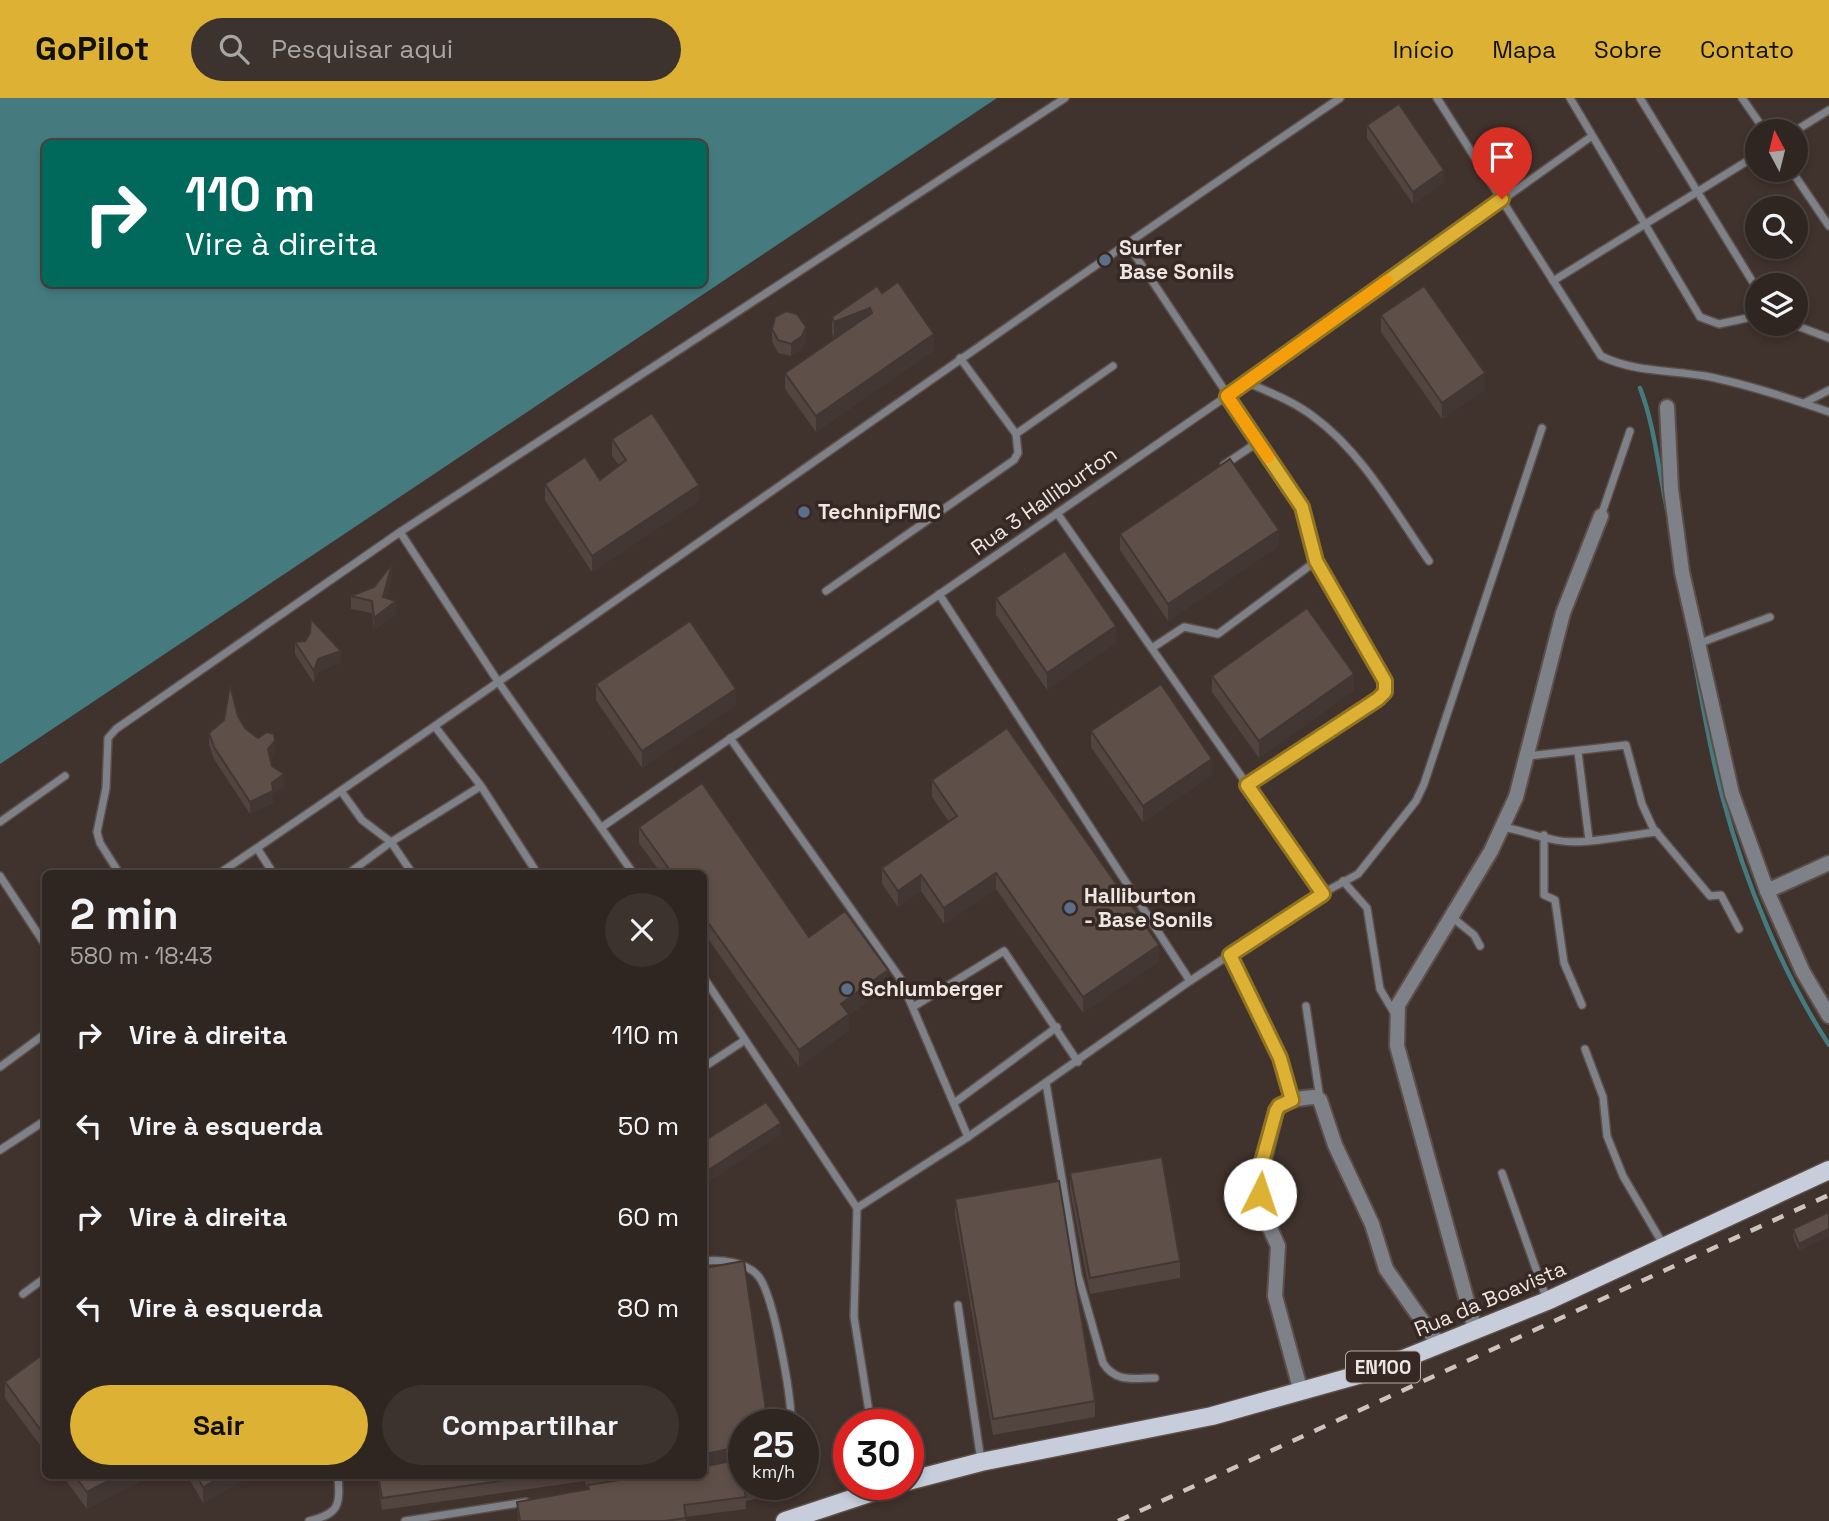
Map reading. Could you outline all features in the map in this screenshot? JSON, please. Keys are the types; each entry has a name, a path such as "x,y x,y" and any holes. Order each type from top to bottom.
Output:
{"main road":[{"name":"Rua da Boavista","path":"924,1477 981,1462 1212,1416 1376,1370 1547,1301 1829,1170"},
{"path":"785,1521 841,1500"}],"street":[{"path":"1667,407 1671,489 1682,572 1732,794 1767,891 1803,972 1829,1016"},
{"path":"1475,1330 1397,1046 1396,1017 1398,1005 1407,987 1453,918 1503,827 1516,797 1563,614 1601,516"},
{"path":"1767,891 1829,863"},
{"path":"1301,1392 1275,1296 1278,1246 1264,1215 1259,1180 1276,1111 1279,1106 1292,1100 1316,1097 1320,1100 1335,1145 1372,1224 1386,1269 1439,1345"}],"lane":[{"path":"117,870 100,843 97,832 106,788 108,738 116,729 400,532 1065,98"},
{"path":"224,870 436,728 960,358 1340,98"},
{"path":"1437,98 1601,356 1614,363 1729,381 1829,412"},
{"path":"1570,98 1647,223 1700,317 1719,324 1745,319"},
{"path":"1640,98 1747,273"},
{"path":"1742,98 1757,119"},
{"path":"1808,123 1829,110"},
{"name":"Rua 3 Halliburton","path":"602,827 1227,396 1592,136"},
{"path":"1553,281 1745,163"},
{"path":"1799,182 1829,226"},
{"path":"1126,243 1302,507 1316,561 1385,681 1385,692 1247,785"},
{"path":"1808,330 1829,338"},
{"path":"826,591 1014,460 1018,453 1016,434 960,358"},
{"path":"1016,434 1113,366"},
{"path":"1246,382 1289,400 1342,442 1383,494 1429,561"},
{"path":"1804,403 1829,390"},
{"path":"857,1208 1078,1062 1190,981 1365,868 1416,801 1424,784 1542,428"},
{"path":"1601,516 1630,431"},
{"path":"1215,471 1258,442"},
{"path":"1058,513 1323,894"},
{"path":"400,532 499,683 631,870"},
{"path":"1152,648 1184,627 1218,634 1316,561"},
{"path":"939,594 1190,981"},
{"path":"1700,643 1770,617"},
{"path":"436,728 481,786 535,870"},
{"path":"730,738 900,978 968,1136"},
{"path":"1528,756 1626,745 1642,804 1657,832 1710,896 1721,895 1739,929"},
{"path":"1578,752 1589,840"},
{"path":"0,822 65,776"},
{"path":"353,870 391,842 481,786"},
{"path":"341,791 362,820 391,842 410,870"},
{"path":"1503,827 1544,835 1550,839 1589,840 1657,832"},
{"path":"1544,835 1544,895 1555,900 1564,963 1583,1006"},
{"path":"257,848 271,870"},
{"path":"0,876 42,940"},
{"path":"1343,881 1367,908 1380,989 1396,1017"},
{"path":"1453,918 1474,935 1480,946"},
{"path":"913,1007 1004,951 1078,1062"},
{"path":"1230,955 1280,1058 1292,1100"},
{"path":"707,983 857,1208 854,1317 869,1409"},
{"path":"1306,1006 1320,1100"},
{"path":"954,1103 1057,1027"},
{"path":"0,1067 42,1036"},
{"path":"707,1065 745,1040"},
{"path":"1585,1049 1603,1097 1607,1136 1623,1176 1664,1247"},
{"path":"1046,1083 1078,1275 1103,1363 1110,1373 1122,1379 1154,1378"},
{"path":"0,1150 42,1123"},
{"path":"1502,1173 1547,1301"},
{"path":"707,1261 726,1261 743,1266 758,1275 764,1285 772,1308 789,1409"},
{"path":"23,1294 42,1280"},
{"path":"958,1305 981,1462"},
{"path":"309,1521 329,1516 336,1510 338,1479"},
{"path":"405,1521 541,1499"}],"water":[{"path":"0,98 997,98 0,764"}],"building":[{"path":"1399,104 1444,170 1413,192 1367,125"},
{"path":"898,282 934,334 816,416 785,373 872,313 870,308 834,322 832,317 877,286 882,293"},
{"path":"1424,286 1485,373 1442,403 1381,315"},
{"path":"786,311 797,314 806,327 802,336 791,344 778,340 772,329 775,317"},
{"path":"652,413 699,485 592,556 545,484 585,457 600,480 626,460 612,439"},
{"path":"1230,459 1279,530 1168,604 1120,534"},
{"path":"1065,551 1116,626 1047,673 996,598"},
{"path":"392,564 383,597 396,601 374,618 372,601 351,596 374,587"},
{"path":"1307,608 1354,674 1259,741 1212,676"},
{"path":"311,619 341,651 318,659 314,671 295,642 305,641 310,633"},
{"path":"690,621 736,689 642,751 596,684"},
{"path":"1161,684 1212,759 1143,806 1091,731"},
{"path":"230,685 238,716 245,728 258,738 267,732 274,734 275,741 268,749 272,766 284,774 272,783 273,791 250,802 214,747 209,733 224,720"},
{"path":"1007,728 1159,945 1083,997 996,873 944,908 921,875 898,891 882,868 957,816 932,780"},
{"path":"702,783 809,937 845,911 888,970 841,1004 849,1014 799,1050 707,921 707,870 670,870 639,827"},
{"path":"766,1102 781,1123 707,1171 707,1139"},
{"path":"1162,1157 1180,1261 1090,1278 1070,1173"},
{"path":"1059,1181 1095,1401 993,1419 955,1199"},
{"path":"1829,1212 1829,1229 1799,1244 1793,1229"},
{"path":"744,1261 766,1409 728,1409 728,1449 707,1454 707,1267"},
{"path":"42,1355 42,1432 5,1382"},
{"path":"728,1461 728,1499 684,1505 686,1518 665,1521 520,1521 517,1502 626,1479 707,1479 707,1466"},
{"path":"77,1479 112,1479 87,1492"},
{"path":"198,1479 217,1479 203,1487"},
{"path":"379,1479 513,1479 382,1498"}],"waterway":[{"path":"1640,388 1653,433 1667,509"},
{"path":"1691,642 1718,780 1742,862 1781,958 1829,1045"}],"railway":[{"path":"1118,1521 1829,1195"}],"slow traffic":[{"path":"1268,457 1227,396 1387,281"}],"place":[{"name":"Surfer Base Sonils","path":"1105,260"},
{"name":"TechnipFMC","path":"804,512"},
{"name":"Halliburton - Base Sonils","path":"1070,908"},
{"name":"Schlumberger","path":"847,989"}],"route":[{"path":"1260,1194 1260,1169 1276,1111 1279,1106 1292,1100 1280,1058 1230,955 1323,894 1247,785 1378,699 1385,692 1385,681 1316,561 1302,507 1227,396 1502,199"}]}
